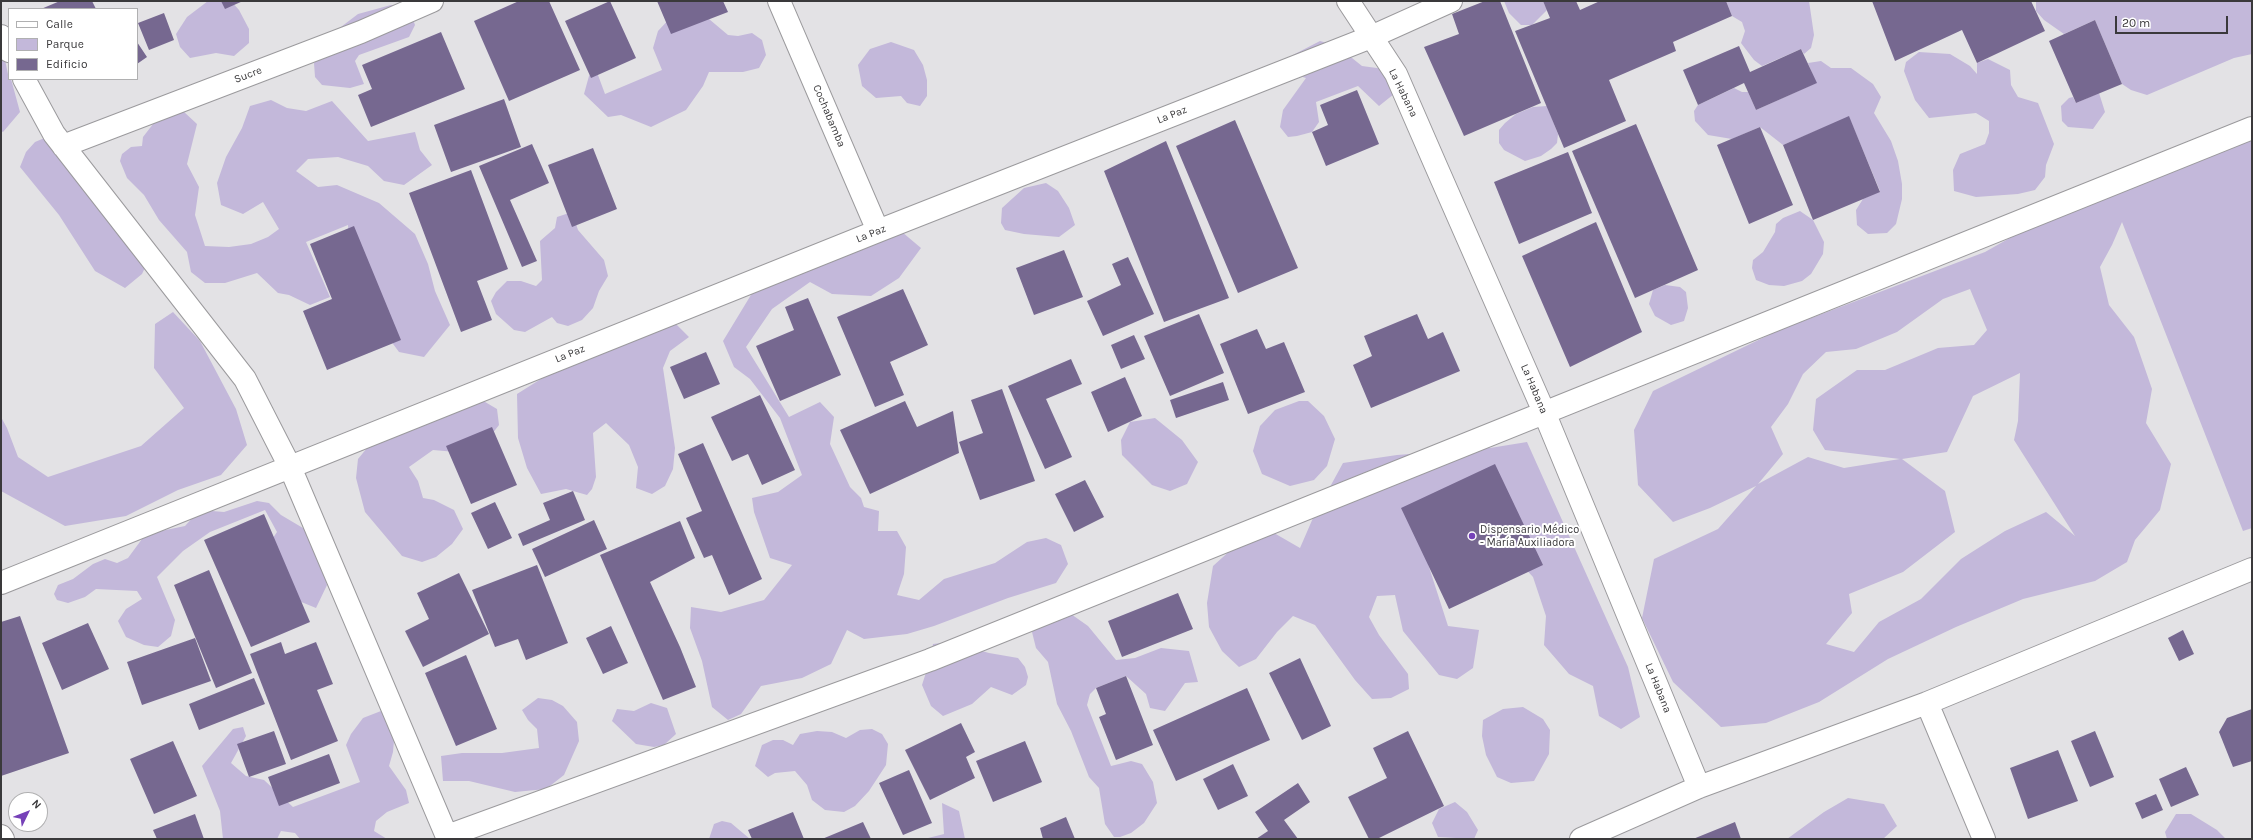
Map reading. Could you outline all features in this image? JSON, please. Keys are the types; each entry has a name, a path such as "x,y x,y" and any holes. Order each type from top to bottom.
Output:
{"street":[{"name":"Sucre","path":"63,146 361,32 432,1"},
{"name":"Cochabamba","path":"779,1 878,231"},
{"name":"La Habana","path":"1348,1 1396,74 1544,412 1699,787"},
{"name":"La Paz","path":"1,583 878,231 1371,37 1451,1"},
{"path":"1,36 8,49"},
{"path":"25,80 54,134 245,380 290,467 448,838 930,660 2252,128"},
{"path":"1581,839 1699,787 1926,703 2252,569"},
{"path":"1926,703 1984,839"}],"green space":[{"path":"208,1 231,1 239,10 249,29 249,43 234,56 216,53 190,58 180,47 176,34 187,17"},
{"path":"1504,1 1543,1 1547,10 1532,25 1521,25 1509,13"},
{"path":"1726,1 1809,1 1814,35 1811,48 1804,54 1801,49 1762,66 1754,60 1741,43 1745,31 1742,22 1732,16"},
{"path":"2036,1 2252,1 2252,54 2234,58 2147,95 2131,90 2122,84 2095,20 2064,34 2044,20 2036,11"},
{"path":"391,5 402,5 410,11 415,25 409,37 359,55 355,61 364,84 350,88 322,85 315,77 314,63 323,54 337,30 358,14"},
{"path":"672,16 709,19 728,35 738,36 752,33 762,40 766,55 759,68 743,72 709,72 703,86 686,110 651,127 621,115 608,117 584,94 589,76 595,67 605,94 662,70 653,48 658,31"},
{"path":"1320,41 1337,46 1362,66 1384,69 1394,94 1379,106 1358,86 1316,102 1319,122 1312,132 1288,137 1280,127 1283,110 1306,78 1299,76 1290,63 1293,55"},
{"path":"891,42 914,50 923,65 927,80 927,96 920,106 907,103 901,96 876,98 862,86 858,65 870,49"},
{"path":"1,52 4,55 8,80 11,80 20,112 3,132 1,131"},
{"path":"1919,52 1950,54 1970,66 1977,74 1977,63 1988,59 2010,70 2011,85 2018,97 2038,103 2054,144 2046,165 2045,177 2035,190 2018,194 1976,197 1954,191 1953,170 1960,154 1985,144 1989,133 1989,121 1976,113 1929,118 1915,100 1904,71 1906,62"},
{"path":"1821,61 1831,68 1851,68 1873,84 1881,97 1874,113 1891,141 1898,161 1902,184 1902,199 1896,224 1887,233 1868,234 1857,225 1856,210 1863,199 1880,191 1849,117 1783,145 1760,127 1732,139 1708,135 1695,121 1694,111 1698,105 1734,88 1742,92 1748,92 1756,110 1816,83 1808,63"},
{"path":"2099,93 2105,112 2093,129 2068,127 2062,121 2061,106 2069,98 2073,97 2076,103"},
{"path":"271,100 287,108 306,111 332,101 368,141 415,132 420,150 432,165 404,185 384,181 368,166 338,157 308,159 296,171 318,187 337,185 379,203 415,234 428,264 435,291 450,325 424,357 399,352 379,325 349,245 348,225 306,242 330,297 310,305 289,295 278,293 257,273 225,283 205,283 191,272 187,252 159,220 144,195 127,178 120,161 122,154 131,147 142,146 143,137 160,115 183,111 197,124 187,164 199,187 195,215 205,246 229,247 251,244 268,237 279,229 263,202 243,214 221,205 217,183 226,157 242,128 250,106"},
{"path":"1547,106 1558,134 1557,143 1541,156 1525,161 1504,150 1499,143 1499,130 1505,123 1516,114 1533,107"},
{"path":"2252,133 2252,528 2243,531 2122,222 2100,267 2109,305 2134,337 2152,389 2146,423 2171,464 2160,510 2135,540 2127,562 2095,581 2023,599 1956,627 1888,659 1819,702 1766,723 1721,727 1673,682 1642,618 1654,559 1718,529 1756,486 1710,508 1673,522 1638,485 1634,430 1653,391 1777,331 1985,252 2047,217","holes":["1970,289 1987,330 1974,345 1938,348 1885,370 1857,370 1816,399 1813,430 1825,450 1900,459 1844,468 1808,457 1758,484 1783,454 1771,427 1788,404 1803,374 1826,352 1856,349 1897,332 1943,299","2020,373 2018,421 2014,440 2075,536 2046,512 2005,531 1961,559 1921,599 1879,622 1854,652 1826,644 1852,613 1849,594 1903,572 1955,532 1945,491 1902,459 1947,452 1973,396"]},
{"path":"54,134 150,257 142,274 125,288 95,271 59,215 20,167 26,152 35,142"},
{"path":"1046,183 1058,191 1069,208 1075,225 1059,237 1024,234 1005,230 1001,223 1002,208 1024,188"},
{"path":"1800,211 1813,220 1824,242 1823,254 1811,274 1802,281 1784,286 1769,285 1756,280 1752,268 1753,260 1763,252 1775,232 1776,224 1783,218"},
{"path":"572,212 578,230 604,260 608,276 599,291 593,308 582,320 568,326 557,323 552,317 525,332 514,330 496,314 491,301 496,292 507,281 521,281 536,286 542,280 540,241 555,228 557,217"},
{"path":"902,232 921,248 899,278 871,296 832,294 810,282 772,309 746,347 789,417 820,402 834,417 830,444 850,487 861,498 864,507 879,511 878,531 897,531 906,547 904,574 897,595 919,600 944,579 995,563 1027,542 1046,538 1061,545 1068,564 1056,583 1008,598 934,626 907,634 864,639 847,630 831,664 802,678 761,686 741,714 728,720 712,707 702,661 690,628 691,607 721,612 764,600 792,565 770,558 754,512 752,498 778,492 802,475 780,418 750,379 734,367 723,341 757,285"},
{"path":"1665,285 1680,287 1686,292 1688,308 1684,321 1671,325 1655,316 1649,304 1653,290"},
{"path":"173,312 200,341 236,409 247,445 221,475 178,490 126,516 65,526 1,491 1,417 7,428 18,457 48,477 141,446 184,408 154,368 155,324"},
{"path":"674,322 689,337 670,351 663,368 675,448 673,469 665,486 652,494 636,488 638,467 629,445 606,423 593,433 596,477 592,489 587,495 566,489 541,494 527,468 518,438 517,394 576,357"},
{"path":"480,399 497,409 499,425 485,443 456,452 433,450 409,467 418,481 423,498 434,500 454,510 463,529 452,544 436,557 422,562 402,556 365,512 356,478 358,459 372,442"},
{"path":"1299,401 1308,401 1324,416 1335,439 1327,466 1314,480 1290,486 1262,474 1253,451 1260,426 1275,410"},
{"path":"1155,418 1182,440 1198,462 1187,484 1170,491 1152,485 1122,455 1121,440 1130,422"},
{"path":"1527,442 1628,667 1640,717 1621,729 1599,716 1593,686 1569,674 1544,645 1546,616 1533,577 1509,551 1420,539 1448,626 1479,630 1473,668 1457,679 1439,675 1403,631 1395,595 1377,596 1369,617 1379,635 1408,674 1409,689 1391,698 1372,699 1355,680 1315,625 1293,616 1277,632 1256,659 1239,667 1222,651 1209,627 1207,603 1213,566 1233,548 1274,533 1300,548 1313,518 1343,463 1397,455 1490,448"},
{"path":"257,501 269,503 281,515 308,531 322,561 327,585 316,608 294,599 265,550 277,532 265,510 210,532 183,551 157,577 175,620 171,636 158,647 144,645 126,637 118,621 126,609 142,599 137,591 96,589 85,597 68,603 57,600 54,594 58,585 73,579 93,564 105,559 117,563 128,558 142,539 156,532 185,526 195,515 212,511 224,512"},
{"path":"1061,607 1088,626 1116,660 1135,658 1161,648 1189,651 1198,682 1185,683 1165,711 1150,708 1146,694 1126,676 1096,688 1090,694 1087,705 1111,766 1131,761 1142,764 1153,782 1157,803 1144,823 1131,833 1120,837 1114,837 1105,824 1099,788 1089,777 1071,731 1057,704 1048,662 1036,648 1032,632 1033,618"},
{"path":"950,642 989,653 1018,658 1025,667 1028,677 1026,685 1012,695 991,687 972,704 943,716 931,706 922,685 930,660 933,644"},
{"path":"538,698 552,700 563,706 577,722 579,741 564,775 546,789 515,792 469,781 443,781 441,756 462,753 502,753 539,748 537,729 528,720 522,710"},
{"path":"651,703 667,708 676,734 664,745 654,747 636,744 612,721 617,709 634,711"},
{"path":"1523,707 1543,719 1550,730 1549,754 1534,781 1511,783 1497,777 1486,755 1482,736 1483,720 1503,709"},
{"path":"381,711 389,718 395,729 393,752 389,766 406,790 409,803 387,812 376,821 374,831 387,839 300,839 295,833 281,831 277,839 223,839 220,811 202,766 233,729 243,727 246,736 231,763 246,776 264,780 293,807 360,782 346,745 351,734 363,718"},
{"path":"872,729 882,734 888,744 886,765 869,791 855,806 844,812 825,810 812,800 807,785 795,771 775,773 768,777 755,766 762,745 773,740 783,740 793,745 800,734 817,731 832,732 846,738 860,730"},
{"path":"1848,798 1884,804 1897,826 1883,839 1787,839 1824,812"},
{"path":"1455,802 1467,812 1478,830 1474,839 1438,837 1432,823 1439,809"},
{"path":"942,803 959,811 965,839 924,839 944,834"},
{"path":"2176,814 2191,814 2217,830 2226,839 2167,839 2165,832"},
{"path":"722,821 731,823 750,839 709,839 714,824"}],"building":[{"path":"60,1 92,1 96,8 43,8"},
{"path":"221,1 243,1 225,9"},
{"path":"519,1 549,1 580,70 509,101 474,21"},
{"path":"610,1 636,58 591,78 565,21"},
{"path":"657,1 723,1 728,12 671,34"},
{"path":"1485,1 1500,1 1541,103 1464,136 1424,47 1459,34 1452,14"},
{"path":"1543,1 1576,1 1580,10 1600,1 1726,1 1732,16 1673,42 1676,51 1609,80 1626,121 1564,148 1515,31 1550,18"},
{"path":"1872,1 2031,1 2045,31 1977,63 1962,30 1895,61"},
{"path":"164,13 174,40 149,50 138,23"},
{"path":"2095,20 2122,84 2076,103 2049,41"},
{"path":"441,32 465,89 371,127 358,95 372,89 362,65"},
{"path":"138,44 147,57 138,63"},
{"path":"1739,46 1750,72 1801,49 1817,83 1756,110 1744,83 1698,105 1683,70"},
{"path":"1357,90 1379,144 1326,166 1312,132 1328,125 1320,105"},
{"path":"504,99 521,147 451,172 434,125"},
{"path":"1849,116 1880,192 1813,220 1783,145"},
{"path":"1235,120 1298,268 1238,293 1176,146"},
{"path":"1636,124 1698,270 1635,298 1572,151"},
{"path":"1760,127 1793,205 1749,224 1717,145"},
{"path":"1166,141 1229,298 1164,322 1104,171"},
{"path":"532,144 549,183 510,200 537,261 522,267 479,166"},
{"path":"593,148 617,209 572,227 548,165"},
{"path":"1568,152 1592,213 1519,244 1494,182"},
{"path":"471,170 508,269 477,281 492,320 461,332 409,193"},
{"path":"1596,222 1642,332 1570,367 1522,256"},
{"path":"354,226 401,340 327,370 303,311 332,299 310,244"},
{"path":"1064,250 1083,297 1034,315 1016,268"},
{"path":"1128,257 1154,314 1103,336 1087,301 1121,285 1112,264"},
{"path":"903,289 928,345 890,362 904,395 875,407 837,317"},
{"path":"808,298 841,375 780,401 756,346 794,330 785,307"},
{"path":"1199,314 1224,373 1170,396 1144,336"},
{"path":"1417,314 1428,339 1443,332 1460,371 1371,408 1353,365 1372,356 1364,336"},
{"path":"1257,329 1266,349 1284,342 1305,392 1248,414 1220,344"},
{"path":"1134,335 1145,359 1121,369 1111,345"},
{"path":"706,352 720,384 684,399 670,367"},
{"path":"1071,359 1082,384 1046,399 1072,457 1045,469 1008,386"},
{"path":"1125,377 1142,416 1108,432 1091,392"},
{"path":"1223,382 1229,400 1176,418 1170,400"},
{"path":"1002,389 1035,481 980,500 959,442 983,433 971,400"},
{"path":"760,395 795,470 762,485 748,454 732,461 711,417"},
{"path":"905,401 917,427 953,411 959,453 870,494 840,430"},
{"path":"492,427 517,485 471,504 446,446"},
{"path":"703,443 762,579 729,595 712,555 704,558 686,518 702,511 678,454"},
{"name":"Dispensario Médico - María Auxiliadora","path":"1495,464 1543,565 1449,609 1401,508"},
{"path":"1085,480 1104,517 1074,532 1055,494"},
{"path":"573,491 585,520 523,546 518,534 550,520 543,503"},
{"path":"495,502 512,538 488,549 471,513"},
{"path":"264,514 310,622 251,647 204,540"},
{"path":"594,520 607,549 545,577 532,549"},
{"path":"680,521 695,558 650,582 680,647 696,687 663,700 600,555"},
{"path":"537,565 568,643 526,660 518,639 495,647 472,590"},
{"path":"209,570 252,673 216,688 174,585"},
{"path":"459,573 489,634 423,667 405,631 429,619 417,593"},
{"path":"1178,593 1193,629 1122,657 1108,621"},
{"path":"20,616 69,753 1,776 1,622"},
{"path":"88,623 109,669 62,690 42,643"},
{"path":"611,626 628,663 603,674 586,638"},
{"path":"2183,630 2194,654 2179,661 2168,638"},
{"path":"195,638 211,681 142,705 127,662"},
{"path":"281,642 285,654 316,642 333,684 317,690 338,741 291,760 250,654"},
{"path":"466,655 497,729 456,746 425,673"},
{"path":"1300,658 1331,726 1302,740 1269,673"},
{"path":"1126,676 1153,745 1116,760 1099,717 1106,714 1096,688"},
{"path":"254,678 265,704 199,730 189,704"},
{"path":"1247,688 1270,740 1176,781 1153,730"},
{"path":"2252,709 2252,761 2233,767 2219,732 2227,718"},
{"path":"961,723 975,752 966,757 975,778 930,800 905,750"},
{"path":"274,731 286,764 249,777 237,744"},
{"path":"1408,731 1444,806 1377,839 1369,839 1348,797 1387,778 1373,748"},
{"path":"2095,731 2114,777 2090,787 2071,741"},
{"path":"173,741 197,796 154,814 130,759"},
{"path":"1025,741 1042,782 993,802 976,761"},
{"path":"2058,750 2078,801 2028,819 2010,768"},
{"path":"329,754 340,783 279,806 268,777"},
{"path":"1233,764 1248,796 1218,810 1203,779"},
{"path":"2186,767 2199,795 2171,807 2159,779"},
{"path":"909,770 932,823 903,835 879,783"},
{"path":"1298,783 1310,802 1284,820 1298,839 1256,839 1268,831 1255,812"},
{"path":"2156,794 2163,810 2142,819 2135,803"},
{"path":"793,812 804,839 752,839 748,830"},
{"path":"195,814 204,839 157,839 153,830"},
{"path":"1066,817 1075,839 1043,839 1040,828"},
{"path":"863,822 871,839 822,839"},
{"path":"1735,822 1741,839 1693,839"}],"place":[{"name":"Dispensario Médico - María Auxiliadora","path":"1472,536"}]}
